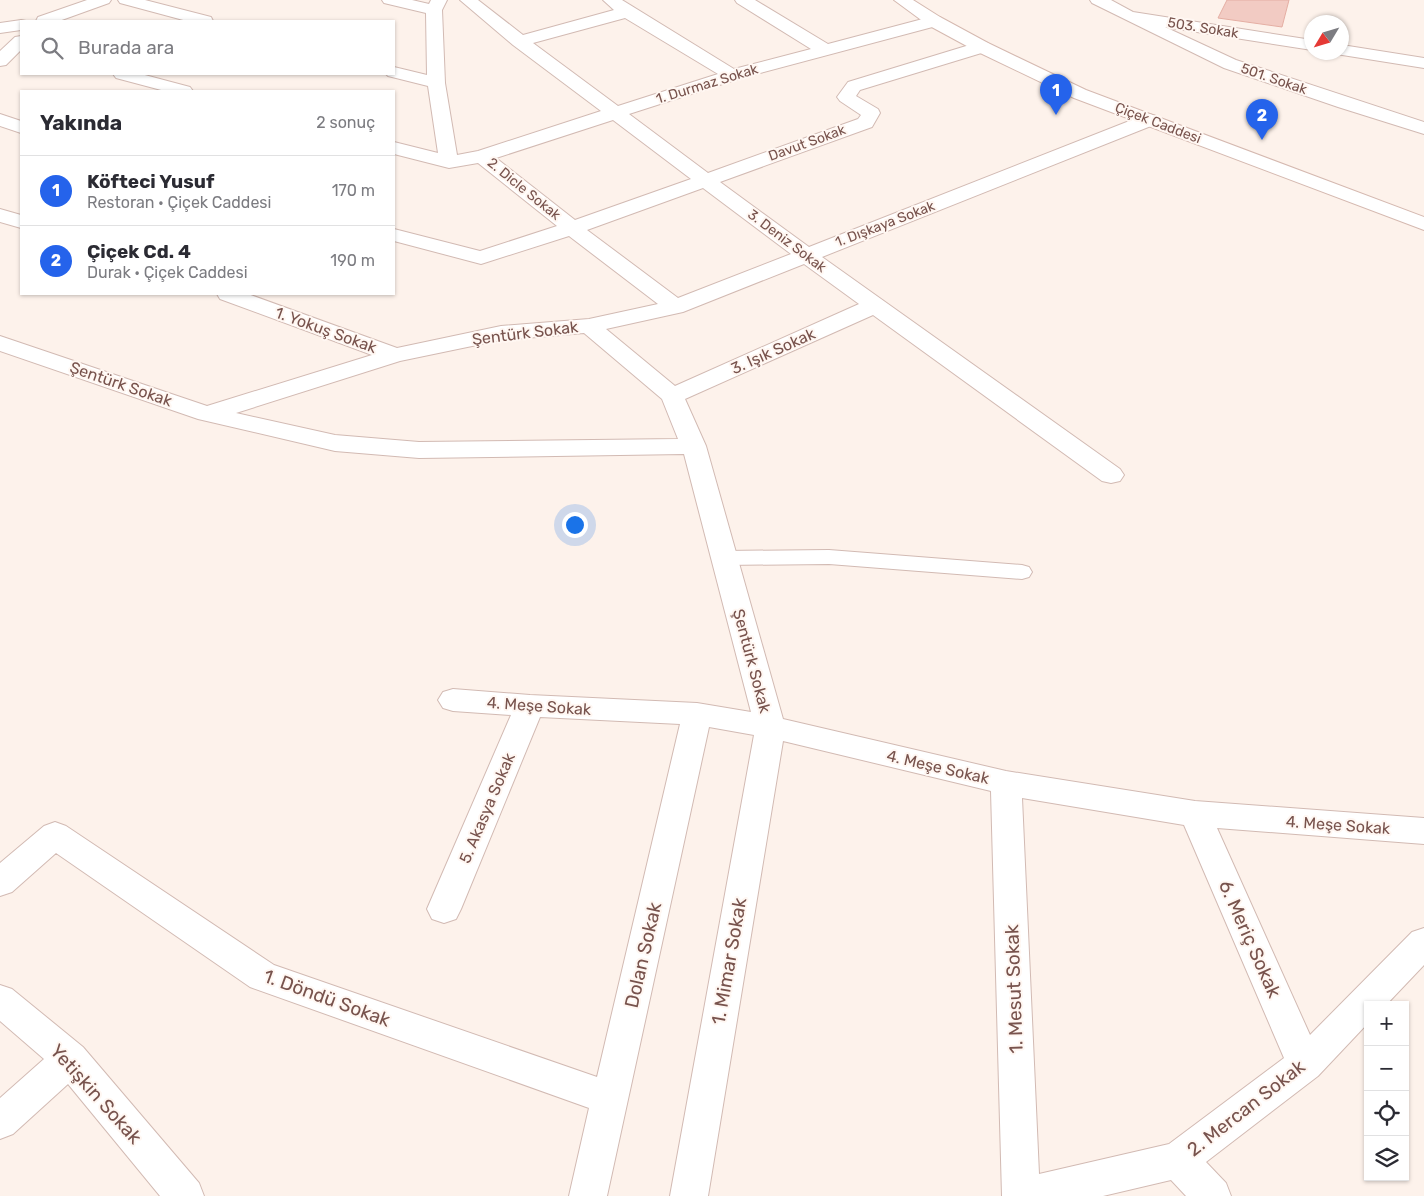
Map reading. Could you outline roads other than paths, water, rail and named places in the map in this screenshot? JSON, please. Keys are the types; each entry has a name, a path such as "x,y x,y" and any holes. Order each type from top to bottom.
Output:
{"street":[{"path":"47,20 103,0"},
{"path":"126,0 201,20"},
{"path":"390,0 436,5 436,83 449,162 395,148"},
{"name":"3. Deniz Sokak","path":"468,0 519,41 804,255 1111,475"},
{"path":"611,0 627,12 732,75"},
{"path":"743,0 825,50"},
{"name":"Çiçek Caddesi","path":"902,0 934,21 982,47 1080,94 1424,224"},
{"name":"503. Sokak","path":"1098,0 1128,16 1304,44"},
{"path":"519,41 627,12"},
{"name":"501. Sokak","path":"1128,16 1230,64 1424,128"},
{"name":"1. Durmaz Sokak","path":"482,156 732,75 934,21"},
{"path":"0,28 20,25"},
{"path":"0,61 20,43"},
{"name":"Davut Sokak","path":"395,235 481,258 572,228 865,123 871,113 846,98 854,86 982,47"},
{"path":"1349,51 1424,63"},
{"path":"395,72 436,83"},
{"path":"126,75 180,90"},
{"path":"0,120 20,126"},
{"name":"1. Dışkaya Sokak","path":"589,326 675,306 1149,120"},
{"name":"2. Dicle Sokak","path":"449,162 482,156 572,228 675,306"},
{"path":"0,214 20,222"},
{"name":"1. Yokuş Sokak","path":"231,295 395,355"},
{"name":"3. Işık Sokak","path":"672,396 874,306"},
{"name":"Şentürk Sokak","path":"0,343 207,414 395,355 500,332 589,326 672,396 694,446 770,726"},
{"path":"207,414 335,443 420,450 694,446"},
{"name":"4. Meşe Sokak","path":"452,700 530,706 697,714 770,726 1006,783 1195,814 1424,831"},
{"name":"5. Akasya Sokak","path":"444,909 530,706"},
{"name":"Dolan Sokak","path":"588,1196 697,714"},
{"name":"1. Mimar Sokak","path":"689,1196 770,726"},
{"name":"1. Mesut Sokak","path":"1006,783 1023,1196"},
{"name":"6. Meriç Sokak","path":"1195,814 1305,1064"},
{"name":"1. Döndü Sokak","path":"0,882 55,835 262,976 611,1099"},
{"name":"2. Mercan Sokak","path":"1023,1196 1178,1160 1305,1064 1424,942"},
{"name":"Yetişkin Sokak","path":"0,1000 70,1059 186,1196"},
{"path":"0,1122 70,1059"},
{"path":"1178,1160 1212,1196"}],"lane":[{"path":"724,558 829,557 1022,572"}],"place":[{"name":"Köfteci Yusuf","path":"1056,115"},
{"name":"Çiçek Cd. 4","path":"1262,140"}]}
